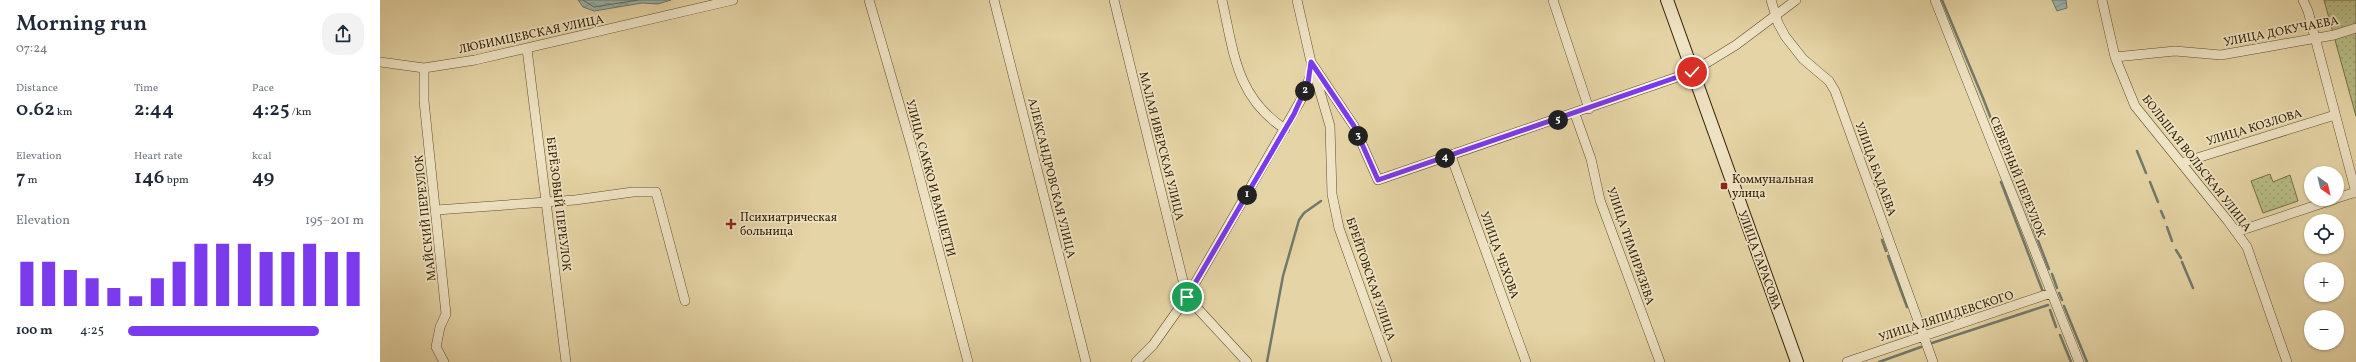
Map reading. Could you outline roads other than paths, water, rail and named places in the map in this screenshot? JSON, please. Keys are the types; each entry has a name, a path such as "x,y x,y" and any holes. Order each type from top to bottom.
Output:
{"street":[{"name":"ЛЮБИМЦЕВСКАЯ УЛИЦА","path":"380,62 424,68 527,48 733,0"},
{"name":"УЛИЦА САККО И ВАНЦЕТТИ","path":"869,0 912,148 968,362"},
{"name":"АЛЕКСАНДРОВСКАЯ УЛИЦА","path":"994,0 1086,362"},
{"name":"МАЛАЯ ИВЕРСКАЯ УЛИЦА","path":"1114,0 1187,297"},
{"path":"1222,0 1237,68 1250,96 1261,112 1285,129"},
{"name":"БРЕЙТОВСКАЯ УЛИЦА","path":"1297,0 1311,62 1330,126 1332,194 1339,228 1387,362"},
{"path":"1553,0 1589,109"},
{"name":"УЛИЦА ТАРАСОВА","path":"1667,0 1797,362"},
{"name":"УЛИЦА БАДАЕВА","path":"1771,0 1779,27 1803,58 1829,81 1835,91 1933,362"},
{"path":"1311,62 1354,126 1378,180 1575,114 1692,72 1736,45 1796,0"},
{"name":"СЕВЕРНЫЙ ПЕРЕУЛОК","path":"1935,0 2079,362"},
{"name":"БОЛЬШАЯ ВОЛЬСКАЯ УЛИЦА","path":"2102,0 2115,57 2135,106 2236,232 2251,257 2288,362"},
{"path":"2303,0 2315,37 2356,192 2344,196"},
{"name":"УЛИЦА ДОКУЧАЕВА","path":"2115,57 2175,51 2221,55 2315,37 2334,35 2356,28"},
{"name":"БЕРЁЗОВЫЙ ПЕРЕУЛОК","path":"527,48 566,362"},
{"path":"1136,362 1153,345 1187,297 1302,98 1310,74 1311,62"},
{"name":"МАЙСКИЙ ПЕРЕУЛОК","path":"424,68 424,100 446,314 440,327 436,347 444,362"},
{"name":"УЛИЦА ТИМИРЯЗЕВА","path":"1575,114 1591,159 1600,200 1660,362"},
{"name":"УЛИЦА КОЗЛОВА","path":"2181,163 2335,115"},
{"name":"УЛИЦА ЧЕХОВА","path":"1451,156 1526,362"},
{"path":"436,210 547,202 633,192 656,192 685,301"},
{"path":"2236,232 2315,206"},
{"name":"УЛИЦА ЛЯПИДЕВСКОГО","path":"1847,362 2051,293"},
{"path":"1187,297 1247,362"}],"water":[{"path":"578,0 671,0 658,4 642,3 594,11 583,7"},
{"path":"2052,0 2066,0 2067,8 2057,11"}],"waterway":[{"path":"1942,0 1983,98 2049,269"},
{"path":"2137,151 2146,173"},
{"path":"2001,182 2043,292"},
{"path":"2150,182 2158,202"},
{"path":"1267,362 1283,276 1299,220 1304,213 1321,201"},
{"path":"2161,211 2164,218"},
{"path":"2167,227 2172,241"},
{"path":"1882,240 1886,251"},
{"path":"2176,250 2181,258"},
{"path":"1888,256 1907,307"},
{"path":"2182,262 2193,288"},
{"path":"2052,274 2057,288"},
{"path":"2059,293 2062,300"},
{"path":"1932,343 2048,305"},
{"path":"2064,306 2087,362"},
{"path":"2050,310 2056,327"},
{"path":"2060,335 2071,362"},
{"path":"1879,362 1921,347"}],"place":[{"name":"Коммунальная улица","path":"1724,186"},
{"name":"Психиатрическая больница","path":"731,224"}]}
